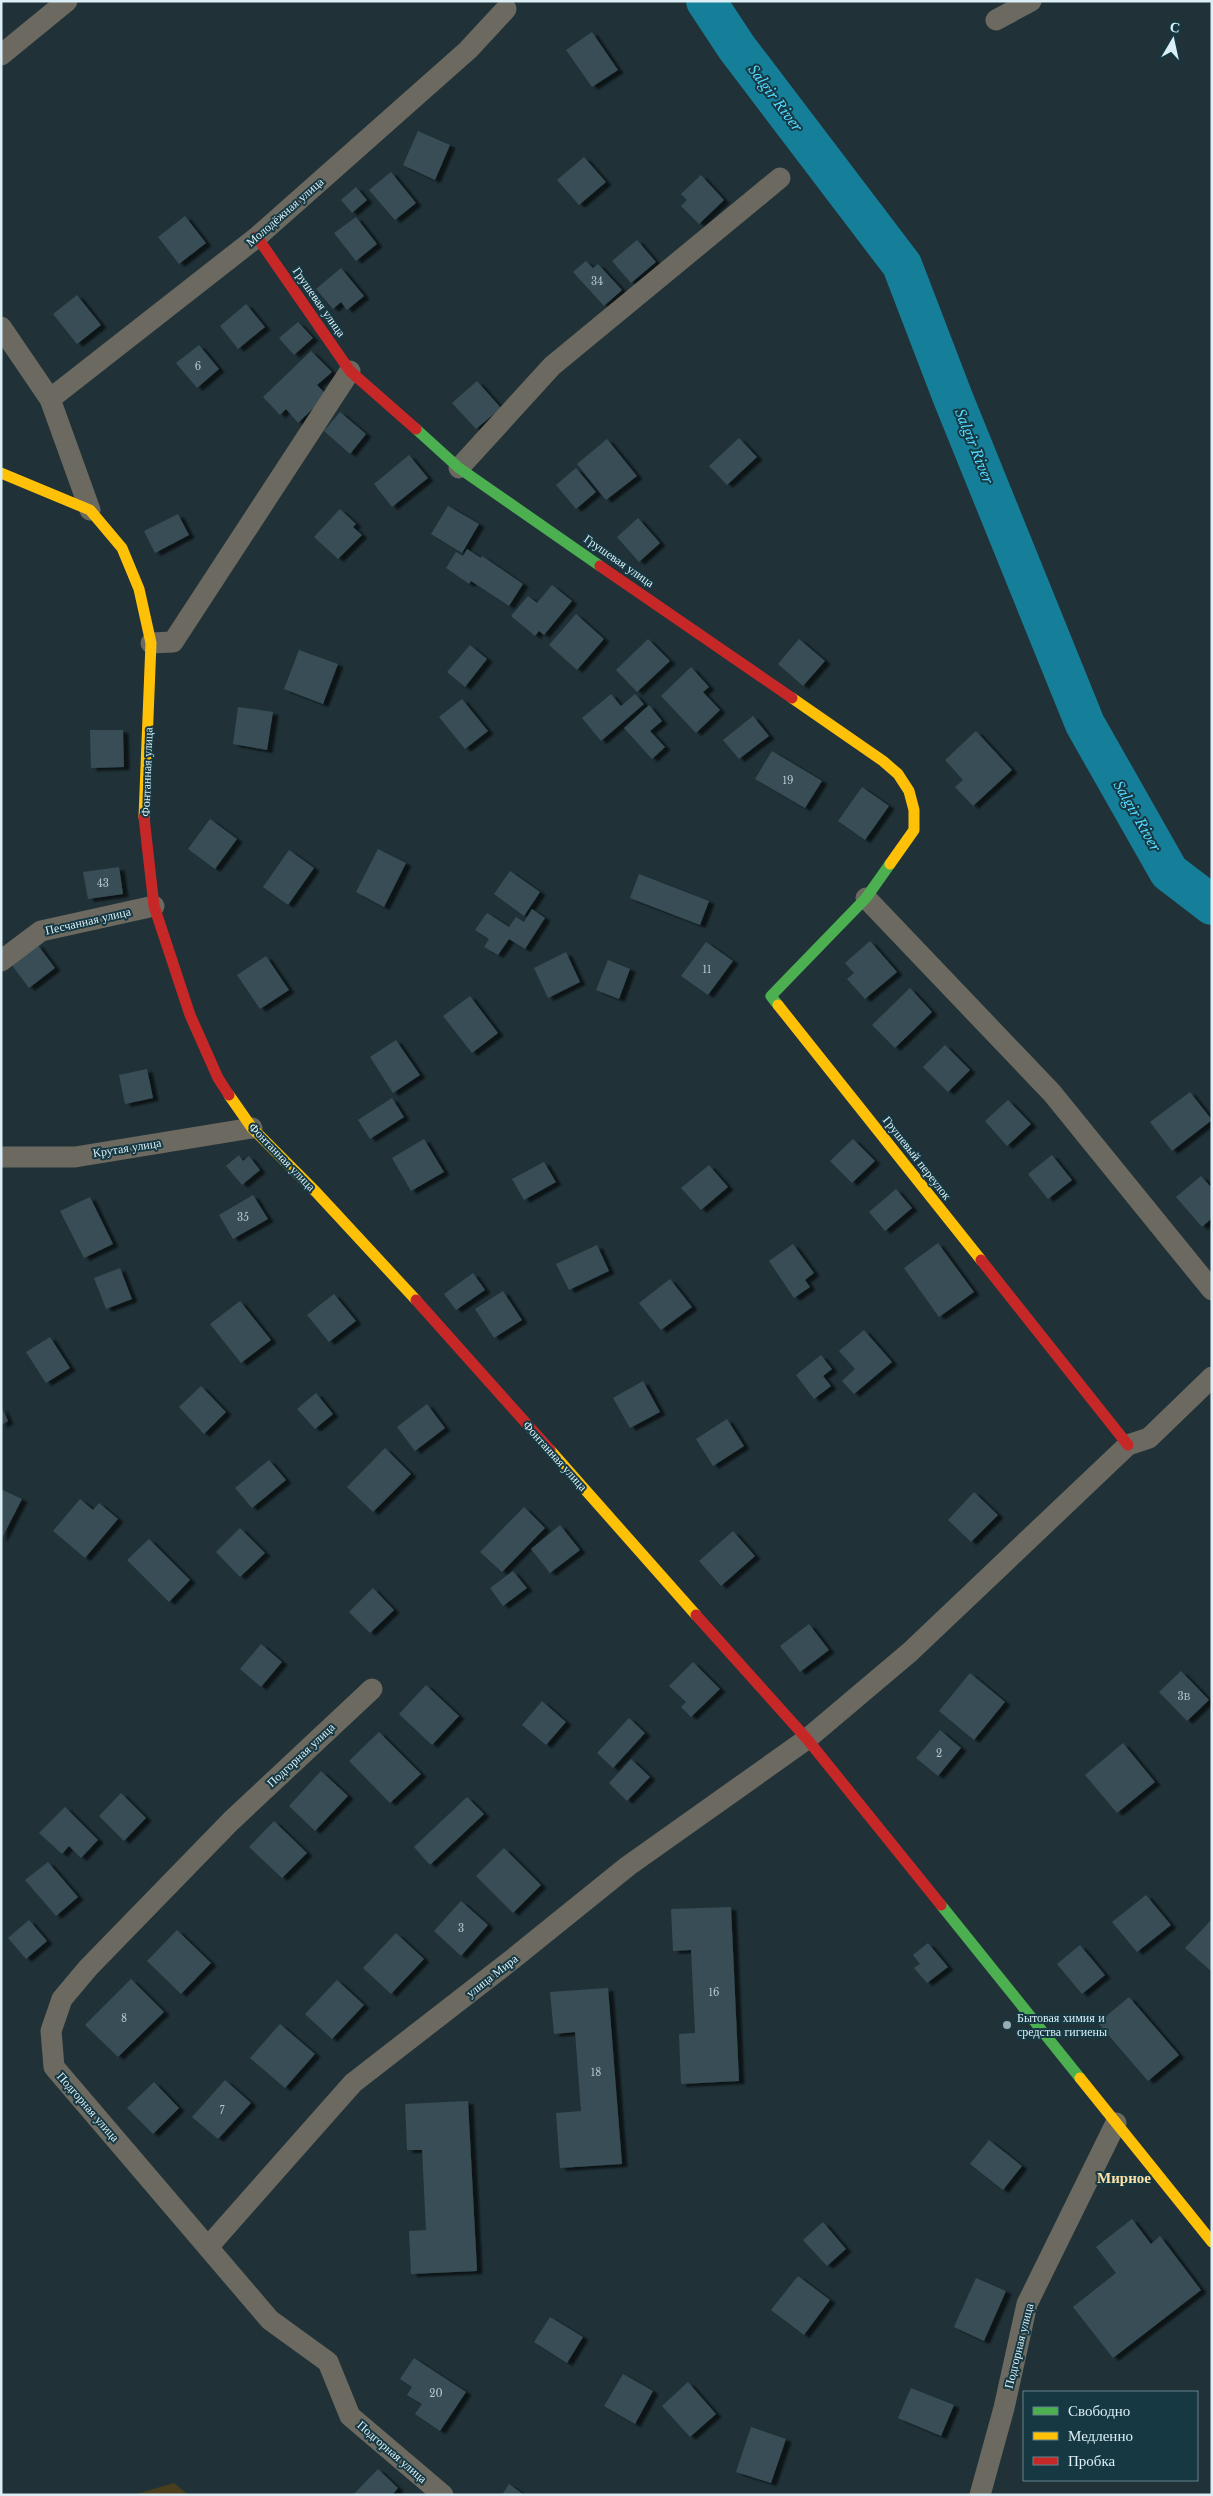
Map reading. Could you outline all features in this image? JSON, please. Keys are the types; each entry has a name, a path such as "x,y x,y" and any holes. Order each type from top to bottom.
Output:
{"main road":[{"name":"Грушевая улица","path":"257,237 350,372 459,468 883,761 898,774 909,791 912,800 914,830 866,898"},
{"path":"1,473 90,510"},
{"name":"Фонтанная улица","path":"90,510 122,548 139,589 151,643 144,811 146,856 154,906 190,1015 218,1078 252,1128 316,1192 409,1292 806,1739 1212,2242"},
{"name":"Грушевый переулок","path":"866,898 771,996 1128,1445"}],"street":[{"path":"1,54 68,1"},
{"path":"996,20 1031,1"},
{"name":"Молодёжная улица","path":"50,399 257,237 468,50 506,9"},
{"path":"459,468 552,366 780,178"},
{"name":"Фонтанная улица","path":"1,327 50,399 90,510"},
{"path":"151,643 173,642 350,372"},
{"path":"866,898 1052,1093 1212,1290"},
{"name":"Песчанная улица","path":"1,961 41,931 154,906"},
{"name":"Крутая улица","path":"1,1157 75,1157 252,1128"},
{"path":"1128,1445 1150,1438 1212,1377"},
{"name":"улица Мира","path":"208,2247 353,2083 514,1958 628,1866 806,1739 910,1652 1128,1445"},
{"name":"Подгорная улица","path":"372,1689 231,1821 88,1968 62,1999 50,2031 54,2067 270,2320 328,2362 350,2416 443,2495"},
{"name":"Подгорная улица","path":"980,2495 1004,2408 1027,2304 1116,2124"}],"shaded area":[{"path":"174,2483 188,2495 133,2495"}],"building":[{"path":"592,32 618,70 592,87 566,50"},
{"path":"418,131 450,145 435,180 403,165"},
{"path":"584,157 606,182 579,205 557,180"},
{"path":"391,172 416,203 395,220 369,190"},
{"path":"701,175 724,200 699,224 681,206 687,200 681,194"},
{"path":"356,187 367,200 352,213 341,200"},
{"path":"185,216 206,243 179,264 158,237"},
{"path":"356,217 377,244 356,261 334,233"},
{"path":"637,240 656,262 631,283 612,261"},
{"path":"586,261 593,268 598,264 622,290 604,306 573,272"},
{"path":"341,268 364,296 347,310 341,302 333,309 316,289"},
{"path":"77,295 101,325 77,344 53,314"},
{"path":"246,304 265,327 238,349 220,326"},
{"path":"298,322 313,338 294,355 279,338"},
{"path":"199,345 219,369 197,388 176,363"},
{"path":"311,351 332,372 317,385 327,395 298,423 286,409 280,415 263,397"},
{"path":"477,381 501,408 476,429 452,403"},
{"path":"340,412 366,434 350,454 324,431"},
{"path":"739,438 757,457 727,485 709,466"},
{"path":"607,439 637,476 606,500 577,464"},
{"path":"409,455 428,478 392,507 374,484"},
{"path":"576,468 596,492 576,509 556,485"},
{"path":"448,506 479,524 462,553 431,534"},
{"path":"340,509 356,524 353,527 362,535 338,559 314,537"},
{"path":"178,514 189,535 155,553 144,531"},
{"path":"638,518 660,543 639,562 617,537"},
{"path":"467,549 481,558 482,556 523,584 509,606 471,581 469,584 446,568 456,552 463,556"},
{"path":"552,585 572,601 544,635 539,631 535,636 511,616 528,596 537,603"},
{"path":"576,614 604,639 577,670 549,645"},
{"path":"648,639 670,661 637,692 616,670"},
{"path":"799,639 825,661 803,686 778,664"},
{"path":"470,645 487,659 465,687 447,672"},
{"path":"299,650 338,664 323,704 284,689"},
{"path":"691,667 709,687 703,692 720,710 696,733 661,696"},
{"path":"611,694 621,706 635,694 644,704 601,741 582,718"},
{"path":"462,699 488,731 465,749 439,717"},
{"path":"649,705 662,721 650,731 665,747 652,759 624,728"},
{"path":"238,707 273,712 267,750 233,744"},
{"path":"753,716 769,736 739,759 723,740"},
{"path":"90,730 123,730 124,767 91,768"},
{"path":"976,731 1012,770 973,806 955,787 963,780 945,760"},
{"path":"772,751 822,781 805,808 755,779"},
{"path":"862,787 889,806 865,840 838,821"},
{"path":"210,819 237,839 215,869 188,849"},
{"path":"378,849 406,863 384,907 356,892"},
{"path":"289,850 314,868 288,905 263,887"},
{"path":"119,867 123,894 88,899 83,872"},
{"path":"510,871 540,892 524,916 494,894"},
{"path":"639,874 709,901 700,925 630,898"},
{"path":"532,909 545,918 525,949 509,939 498,955 484,947 489,939 475,930 487,913 509,927 516,917 524,922"},
{"path":"870,941 897,972 865,999 847,979 854,973 845,963"},
{"path":"706,942 733,961 708,995 681,976"},
{"path":"37,944 55,968 29,988 11,964"},
{"path":"566,952 580,982 548,998 534,968"},
{"path":"266,956 289,990 260,1009 237,975"},
{"path":"608,960 630,969 619,999 596,990"},
{"path":"910,988 932,1012 895,1048 872,1025"},
{"path":"470,996 498,1033 472,1053 443,1016"},
{"path":"396,1040 420,1075 393,1093 370,1057"},
{"path":"945,1045 970,1070 948,1092 923,1067"},
{"path":"147,1069 153,1098 125,1104 119,1075"},
{"path":"1190,1092 1212,1120 1172,1151 1150,1122"},
{"path":"392,1098 404,1117 370,1139 358,1120"},
{"path":"1008,1100 1031,1124 1007,1146 985,1121"},
{"path":"424,1139 444,1172 411,1191 392,1158"},
{"path":"853,1139 875,1161 852,1183 830,1161"},
{"path":"239,1155 243,1161 249,1156 260,1170 242,1185 226,1166"},
{"path":"1052,1155 1072,1180 1048,1199 1028,1174"},
{"path":"544,1162 556,1182 524,1200 512,1179"},
{"path":"709,1165 728,1187 701,1210 681,1188"},
{"path":"1201,1176 1210,1186 1212,1185 1212,1218 1202,1227 1176,1197"},
{"path":"896,1189 912,1208 885,1231 869,1212"},
{"path":"253,1195 268,1219 233,1239 219,1215"},
{"path":"90,1197 113,1244 84,1258 60,1211"},
{"path":"938,1243 974,1292 939,1317 904,1268"},
{"path":"793,1244 814,1273 805,1280 810,1287 794,1298 769,1261"},
{"path":"597,1245 609,1271 569,1290 556,1264"},
{"path":"120,1268 132,1299 106,1309 94,1278"},
{"path":"473,1273 485,1290 456,1310 444,1294"},
{"path":"670,1279 692,1307 661,1330 639,1303"},
{"path":"503,1291 522,1320 494,1338 475,1309"},
{"path":"334,1294 356,1321 329,1342 307,1315"},
{"path":"240,1301 271,1340 241,1363 210,1324"},
{"path":"864,1330 892,1362 854,1394 842,1381 855,1369 839,1351"},
{"path":"50,1337 70,1368 46,1383 26,1352"},
{"path":"821,1355 832,1369 823,1376 831,1386 814,1399 796,1375"},
{"path":"643,1381 660,1412 630,1428 613,1398"},
{"path":"201,1386 226,1412 204,1434 179,1407"},
{"path":"316,1393 333,1414 315,1429 297,1409"},
{"path":"427,1404 445,1428 415,1451 397,1427"},
{"path":"1,1406 8,1421 1,1425"},
{"path":"727,1419 744,1446 713,1466 696,1439"},
{"path":"385,1448 411,1474 373,1512 347,1487"},
{"path":"269,1460 286,1480 252,1508 235,1488"},
{"path":"1,1489 22,1499 1,1540"},
{"path":"974,1492 998,1515 971,1542 948,1520"},
{"path":"80,1499 93,1510 99,1503 118,1519 85,1558 53,1531"},
{"path":"524,1507 545,1528 502,1572 480,1552"},
{"path":"560,1525 580,1550 550,1573 531,1549"},
{"path":"240,1528 265,1553 240,1577 216,1552"},
{"path":"733,1531 755,1556 721,1586 699,1561"},
{"path":"149,1539 190,1580 169,1602 127,1560"},
{"path":"513,1571 527,1588 503,1606 490,1588"},
{"path":"373,1588 394,1610 370,1633 349,1612"},
{"path":"809,1624 829,1650 800,1672 780,1646"},
{"path":"261,1644 282,1662 261,1687 240,1669"},
{"path":"693,1662 720,1689 691,1717 681,1707 686,1702 669,1686"},
{"path":"1181,1671 1209,1700 1187,1721 1159,1692"},
{"path":"970,1673 1005,1702 974,1740 939,1711"},
{"path":"426,1685 459,1716 432,1745 399,1714"},
{"path":"542,1701 566,1722 546,1745 522,1725"},
{"path":"629,1718 645,1733 613,1768 597,1753"},
{"path":"940,1730 961,1748 938,1776 916,1758"},
{"path":"379,1732 421,1774 390,1803 349,1761"},
{"path":"1123,1743 1155,1782 1117,1813 1085,1775"},
{"path":"631,1759 650,1777 627,1801 609,1783"},
{"path":"321,1771 348,1796 315,1831 289,1806"},
{"path":"121,1793 146,1818 124,1841 99,1816"},
{"path":"467,1797 484,1814 430,1865 414,1847"},
{"path":"65,1807 98,1840 81,1858 69,1846 62,1854 39,1833"},
{"path":"274,1821 307,1853 282,1878 249,1847"},
{"path":"504,1848 541,1885 513,1913 476,1876"},
{"path":"48,1862 78,1897 56,1916 25,1880"},
{"path":"1146,1895 1171,1925 1137,1952 1112,1922"},
{"path":"461,1901 488,1925 461,1956 434,1931"},
{"path":"731,1907 739,2081 681,2084 679,2034 695,2033 691,1950 673,1951 671,1909"},
{"path":"1212,1919 1212,1972 1185,1948"},
{"path":"29,1920 47,1941 26,1959 8,1938"},
{"path":"177,1930 211,1963 181,1994 147,1961"},
{"path":"396,1933 424,1959 391,1994 363,1968"},
{"path":"928,1943 948,1967 927,1983 914,1968 920,1964 913,1955"},
{"path":"1080,1945 1105,1975 1082,1994 1057,1964"},
{"path":"131,1979 164,2012 118,2057 85,2025"},
{"path":"337,1980 364,2005 332,2039 305,2014"},
{"path":"608,1988 622,2164 560,2168 556,2113 581,2111 575,2032 554,2034 550,1992"},
{"path":"1129,1997 1179,2055 1148,2081 1098,2023"},
{"path":"280,2024 315,2054 285,2088 250,2058"},
{"path":"225,2080 251,2103 218,2139 192,2117"},
{"path":"154,2082 179,2108 153,2134 127,2108"},
{"path":"468,2101 477,2271 411,2274 409,2231 426,2230 422,2150 407,2150 405,2104"},
{"path":"989,2140 1022,2166 1003,2190 970,2164"},
{"path":"1132,2219 1151,2244 1160,2236 1201,2290 1113,2358 1073,2307 1116,2273 1096,2247"},
{"path":"823,2222 846,2249 827,2266 803,2240"},
{"path":"798,2276 830,2300 804,2335 771,2310"},
{"path":"976,2278 1006,2291 984,2341 954,2327"},
{"path":"550,2317 583,2337 567,2363 534,2342"},
{"path":"414,2358 466,2392 440,2431 415,2414 422,2404 407,2395 412,2387 400,2379"},
{"path":"623,2374 653,2391 635,2424 604,2406"},
{"path":"688,2382 716,2414 690,2437 662,2406"},
{"path":"911,2388 954,2405 941,2436 898,2418"},
{"path":"751,2427 786,2439 771,2483 736,2472"},
{"path":"378,2469 398,2488 392,2495 353,2495"},
{"path":"509,2484 524,2495 502,2495"}],"waterway":[{"name":"Salgir River","path":"706,1 737,48 902,265 953,398 1085,724 1169,872 1212,905"}],"traffic: fast":[{"path":"416,429 459,468 600,566"},
{"path":"778,1005 771,996 866,898 890,864"},
{"path":"941,1905 1080,2078"}],"traffic: slow":[{"path":"1,473 90,510 122,548 139,589 151,643 144,817"},
{"path":"792,698 883,761 898,774 909,791 914,810 914,830 890,864"},
{"path":"778,1005 981,1260"},
{"path":"229,1095 252,1128 316,1192 416,1300"},
{"path":"550,1450 696,1615"},
{"path":"1080,2078 1212,2242"}],"traffic: jam":[{"path":"257,237 350,371 416,429"},
{"path":"600,566 792,698"},
{"path":"144,817 154,906 190,1015 218,1078 229,1095"},
{"path":"981,1260 1128,1445"},
{"path":"416,1300 550,1450"},
{"path":"696,1615 807,1739 941,1905"}],"place":[{"name":"Бытовая химия и средства гигиены","path":"1007,2025"}],"district":[{"name":"Мирное","path":"1124,2178"}]}
